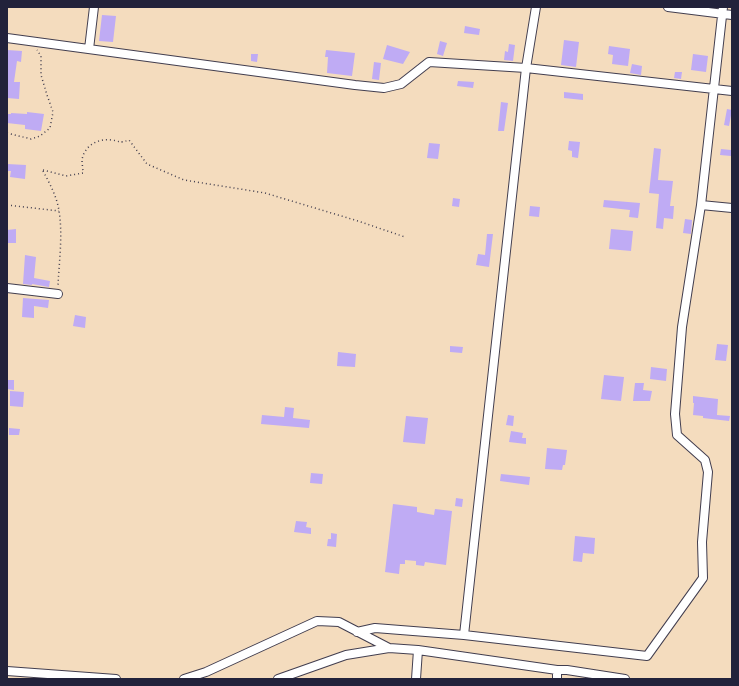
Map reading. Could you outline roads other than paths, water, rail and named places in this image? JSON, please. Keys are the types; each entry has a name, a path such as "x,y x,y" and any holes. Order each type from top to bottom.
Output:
{"street":[{"path":"89,50 94,7"},
{"path":"464,635 526,68 536,7"},
{"path":"668,7 722,10 732,15"},
{"path":"357,632 375,628 464,635 647,656 703,578 702,542 708,472 705,460 677,435 675,414 682,327 701,205 722,10"},
{"path":"7,38 355,86 384,88 401,84 429,62 526,68 732,91"},
{"path":"701,205 732,208"},
{"path":"7,288 58,294"},
{"path":"184,679 206,672 317,621 338,622 389,648"},
{"path":"278,679 346,655 389,648 418,650 625,679"},
{"path":"416,679 418,650"},
{"path":"7,670 116,679"},
{"path":"557,670 557,679"}]}
